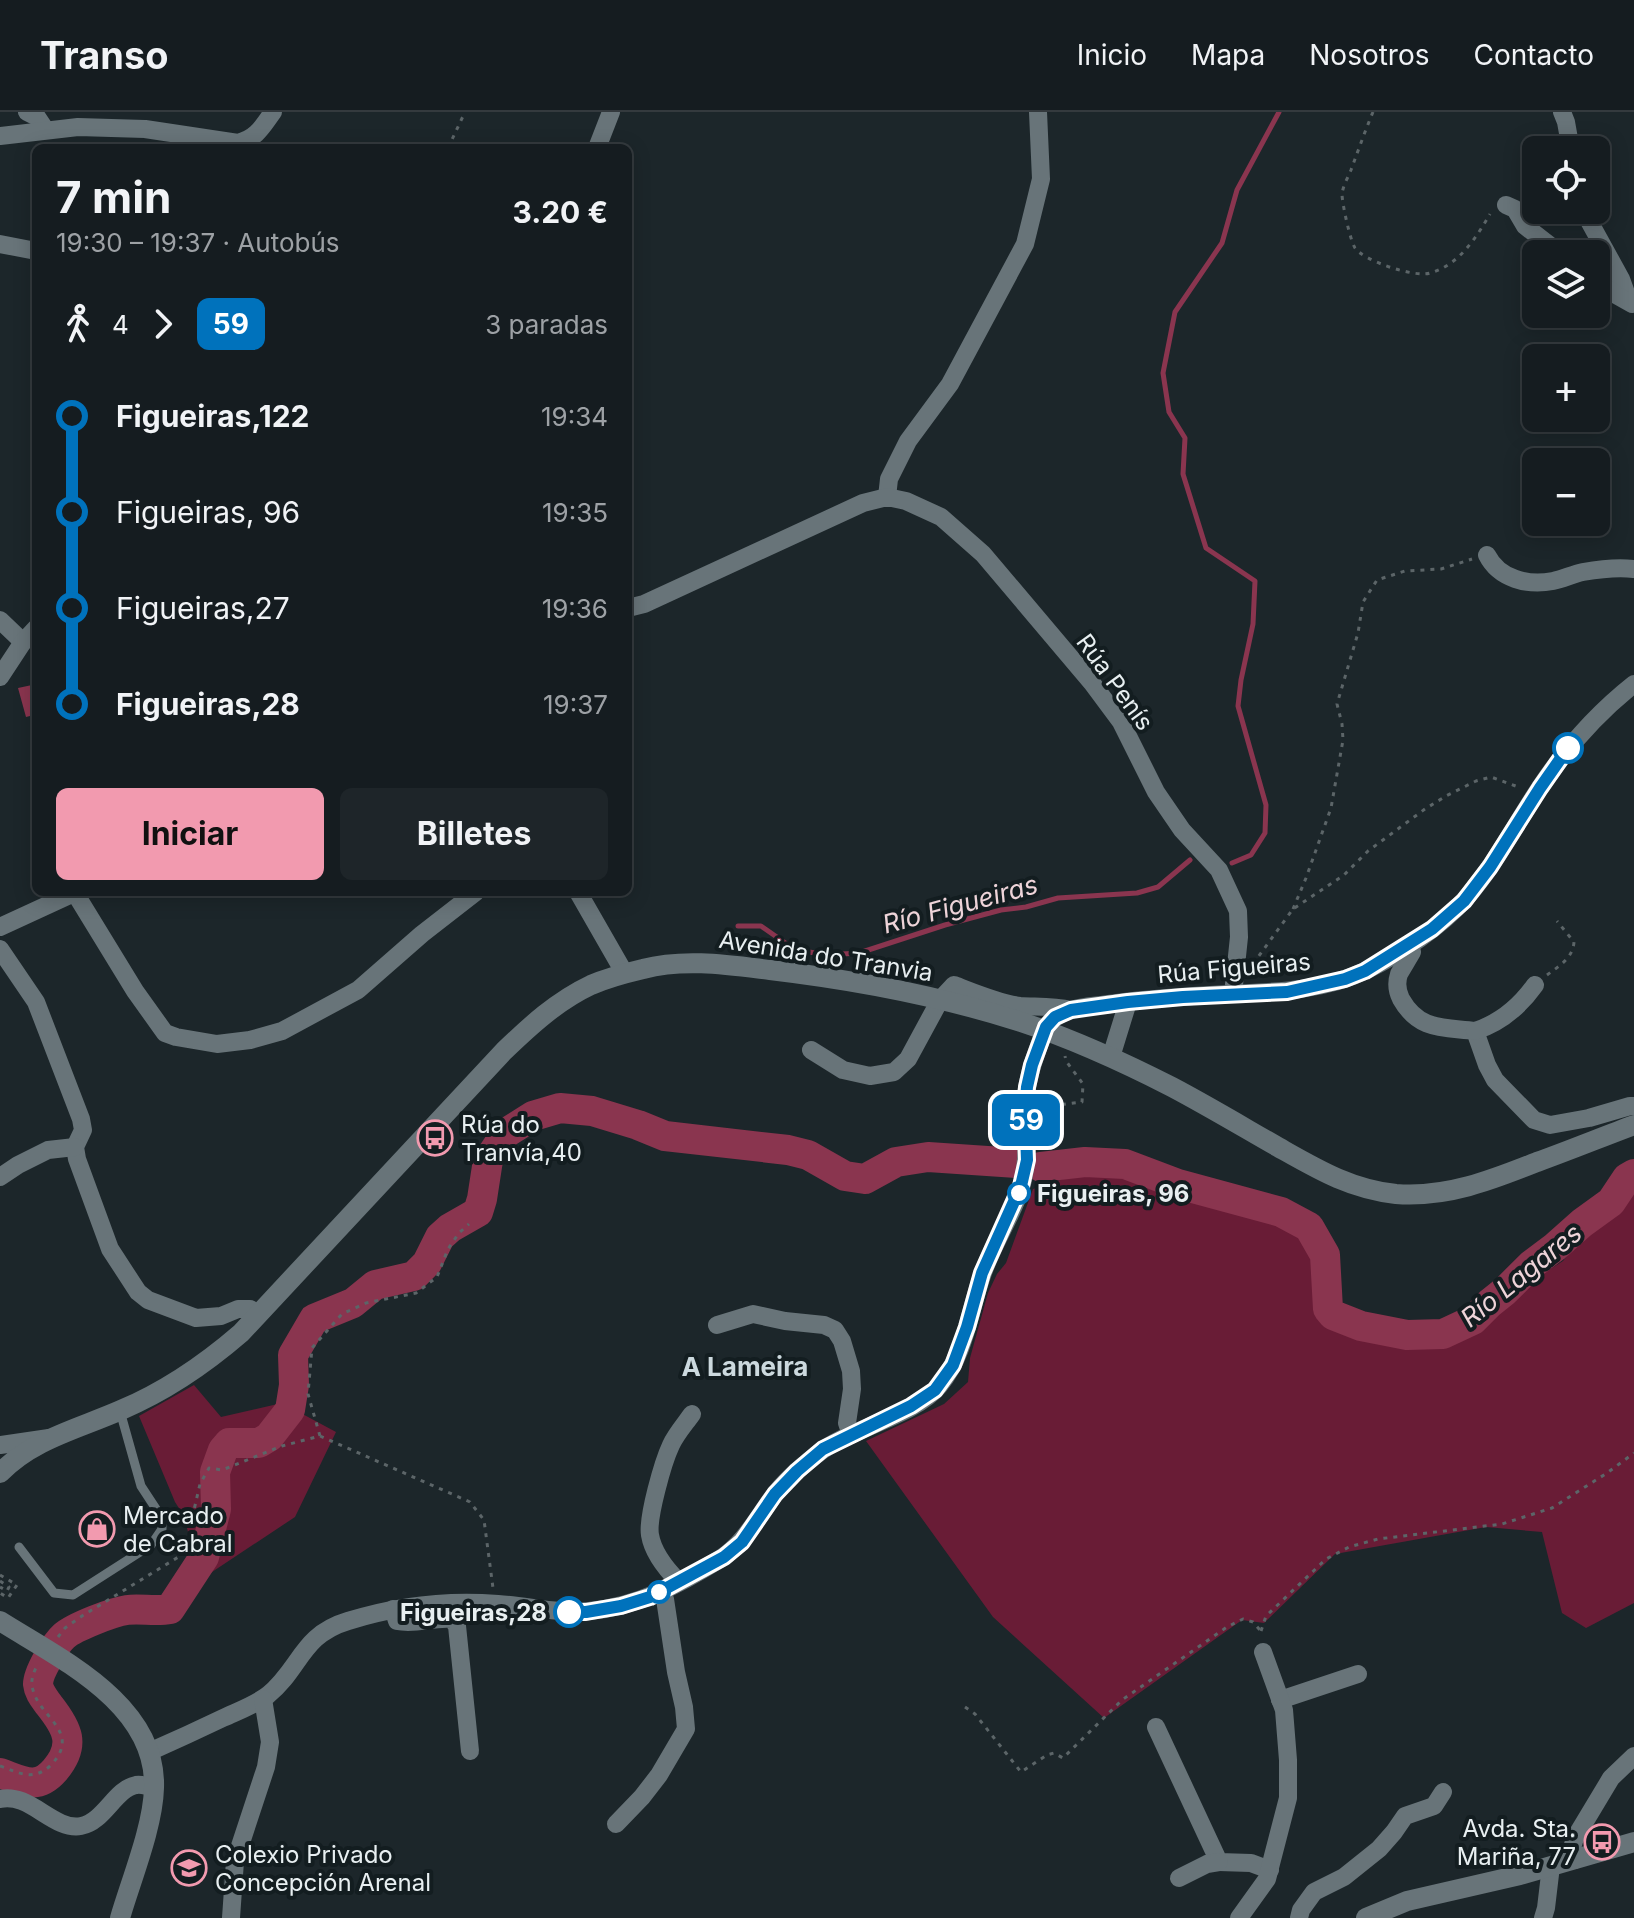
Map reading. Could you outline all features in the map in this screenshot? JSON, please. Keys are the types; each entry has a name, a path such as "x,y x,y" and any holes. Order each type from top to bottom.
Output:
{"main road":[{"name":"Avenida do Tranvia","path":"0,1473 24,1452 49,1438 153,1396 215,1356 537,1020 592,985 645,968 700,963 857,982 1021,1022 1064,1043 1111,1057 1334,1178 1372,1190 1399,1194 1433,1193 1477,1184 1634,1125"},
{"path":"0,1621 102,1688 128,1713 149,1752 154,1788 149,1820 120,1918"},
{"path":"1366,1918 1407,1901 1520,1875 1634,1842"}],"street":[{"path":"27,112 37,117 45,129"},
{"path":"240,144 250,140 273,112"},
{"path":"599,144 611,112"},
{"path":"632,607 863,503 887,497 889,479 908,441 950,384 1025,244 1041,179 1038,112"},
{"path":"1562,112 1568,136"},
{"path":"0,136 78,127 145,129 231,144"},
{"path":"1506,205 1515,209 1525,226 1543,240"},
{"path":"1591,224 1631,303"},
{"path":"0,244 32,250"},
{"path":"1610,290 1631,303"},
{"name":"Rúa Penís","path":"887,497 906,501 941,517 983,554 1121,722 1156,792 1182,830 1219,870 1238,911 1239,937 1233,994"},
{"path":"1487,555 1491,563 1508,577 1538,583 1579,573 1634,569"},
{"path":"0,620 29,635 0,677"},
{"name":"Rúa Figueiras","path":"940,1000 954,985 1019,1006 1071,1010 1128,1002 1287,992 1345,979 1365,971 1432,929 1464,901 1568,748 1592,721 1634,684"},
{"path":"0,927 67,896"},
{"path":"78,896 135,991 165,1033 217,1044 250,1040 282,1031 358,990 471,896"},
{"path":"580,896 625,974"},
{"path":"1409,945 1412,952 1399,975 1398,995 1419,1022 1431,1026 1475,1031 1491,1026 1523,1002 1535,985"},
{"path":"0,949 36,1002 65,1073 83,1130 75,1147 77,1159 110,1249 138,1292 148,1300 196,1318 221,1316 238,1309 250,1309 258,1314"},
{"path":"811,1050 843,1070 870,1076 894,1072 908,1059 940,1000"},
{"path":"1111,1057 1128,1002"},
{"path":"149,1752 263,1699 278,1686 314,1639 329,1628 348,1621 393,1609 445,1603 586,1612 621,1606 659,1592 724,1557 742,1542 775,1494 823,1449 911,1406 935,1390 953,1365 982,1273 1021,1186 1027,1160 1026,1104 1032,1065 1046,1027 1055,1017 1071,1010"},
{"path":"1475,1031 1495,1080 1534,1120 1550,1125 1634,1106"},
{"path":"0,1177 48,1150 75,1147"},
{"path":"717,1325 753,1314 824,1325 835,1330 842,1341 851,1371 847,1423 851,1435"},
{"path":"679,1582 667,1570 649,1534 660,1476 672,1443 692,1414"},
{"path":"0,1445 49,1438"},
{"path":"616,1824 659,1775 686,1729 665,1599 659,1592"},
{"path":"393,1609 397,1621 408,1624 442,1618 452,1619 457,1626 470,1751"},
{"path":"1239,1918 1267,1879 1288,1798 1284,1710 1263,1652"},
{"path":"1280,1700 1358,1674"},
{"path":"231,1918 235,1861 266,1767 270,1742 263,1699"},
{"path":"1156,1727 1219,1862"},
{"path":"1575,1860 1572,1848 1575,1838 1611,1778 1634,1756"},
{"path":"0,1799 9,1797 21,1800 67,1825 82,1826 98,1817 128,1788 138,1784 154,1788"},
{"path":"1299,1918 1314,1892 1344,1877 1379,1849 1405,1816 1434,1806 1443,1792"},
{"path":"1179,1878 1207,1864 1219,1862 1251,1863 1270,1870"},
{"path":"1543,1918 1551,1866"}],"lane":[{"path":"19,1547 54,1593 73,1595 151,1545 162,1529 162,1518 141,1486 120,1411"}],"path":[{"path":"450,144 465,112"},
{"path":"1373,112 1342,193 1355,247 1364,255 1406,272 1432,273 1470,246 1492,210 1506,205"},
{"path":"1253,965 1293,909 1331,808 1343,740 1337,704 1358,633 1363,602 1377,580 1405,571 1441,569 1487,555"},
{"path":"1293,909 1344,875 1368,851 1402,825 1466,786 1491,777 1536,794"},
{"path":"1535,985 1574,951 1574,942 1557,921"},
{"path":"1026,1104 1039,1107 1082,1102 1083,1084 1066,1061 1064,1043"},
{"path":"320,1436 308,1394 312,1348 342,1314 366,1303 416,1293 437,1277 448,1249 469,1224"},
{"path":"209,1468 222,1470 282,1446 320,1436 470,1502 484,1520 496,1604"},
{"path":"1263,1652 1261,1631 1266,1616 1326,1559 1349,1547 1378,1539 1502,1524 1552,1508 1634,1453"},
{"path":"0,1575 17,1585 8,1598 0,1593"},
{"path":"0,1581 9,1587 7,1591 0,1587"},
{"path":"965,1707 975,1714 1021,1772 1047,1755 1054,1753 1063,1758 1122,1700 1227,1627 1243,1619 1253,1622 1261,1631"},
{"path":"0,1766 29,1776 43,1772 58,1756 62,1739 57,1725 32,1689 33,1674 42,1657"}],"shaded area":[{"path":"32,685 32,719 26,717 18,688"},
{"path":"1124,1173 1169,1194 1252,1214 1301,1235 1316,1256 1318,1306 1323,1323 1398,1340 1441,1342 1471,1334 1489,1318 1503,1299 1517,1295 1531,1277 1563,1261 1626,1203 1634,1187 1634,1603 1586,1628 1562,1613 1542,1532 1486,1527 1335,1554 1264,1623 1242,1620 1104,1718 993,1617 866,1441 944,1404 968,1382 970,1358 988,1293 1006,1263 1033,1189 1075,1175"},
{"path":"194,1385 221,1417 282,1403 336,1432 295,1517 209,1574 189,1536 184,1516 175,1502 139,1416"}],"waterway":[{"name":"Río Figueiras","path":"1232,863 1251,855 1265,833 1266,805 1238,706 1253,624 1255,581 1206,548 1183,474 1185,438 1169,412 1163,373 1175,312 1222,243 1237,190 1279,112"},
{"name":"Río Figueiras","path":"738,926 761,926 794,949 825,955 859,953 1001,910 1058,898 1137,893 1158,887 1190,860"},
{"name":"Río Lagares","path":"0,1773 36,1782 55,1770 66,1753 65,1730 38,1684 48,1659 64,1636 85,1624 121,1611 170,1609 204,1557 216,1509 215,1472 223,1450 229,1443 259,1443 269,1437 290,1410 294,1385 293,1355 314,1319 353,1303 375,1285 414,1276 427,1263 440,1237 478,1212 488,1160 506,1133 533,1116 560,1108 592,1111 665,1136 788,1150 808,1155 845,1176 865,1179 896,1162 928,1157 1017,1163"},
{"name":"Río Lagares","path":"1041,1167 1085,1162 1125,1164 1178,1184 1281,1212 1309,1227 1325,1255 1328,1309 1333,1315 1361,1326 1407,1335 1443,1334 1473,1320 1531,1265 1611,1202 1627,1178 1634,1174"}],"bus line":[{"name":"59","path":"569,1612 621,1606 650,1597 724,1557 742,1542 775,1494 823,1449 911,1406 935,1390 953,1365 982,1273 1021,1186 1027,1160 1027,1087 1046,1027 1055,1017 1071,1010 1128,1002 1287,992 1345,979 1365,971 1432,929 1464,901 1568,748"}],"place":[{"name":"Rúa do Tranvía,40","path":"435,1138"},
{"name":"Figueiras, 96","path":"1019,1193"},
{"name":"Mercado de Cabral","path":"97,1529"},
{"name":"Figueiras,28","path":"569,1612"},
{"name":"Avda. Sta. Mariña, 77","path":"1602,1842"},
{"name":"Colexio Privado Concepción Arenal","path":"189,1868"}],"district":[{"name":"A Lameira","path":"745,1366"}]}
